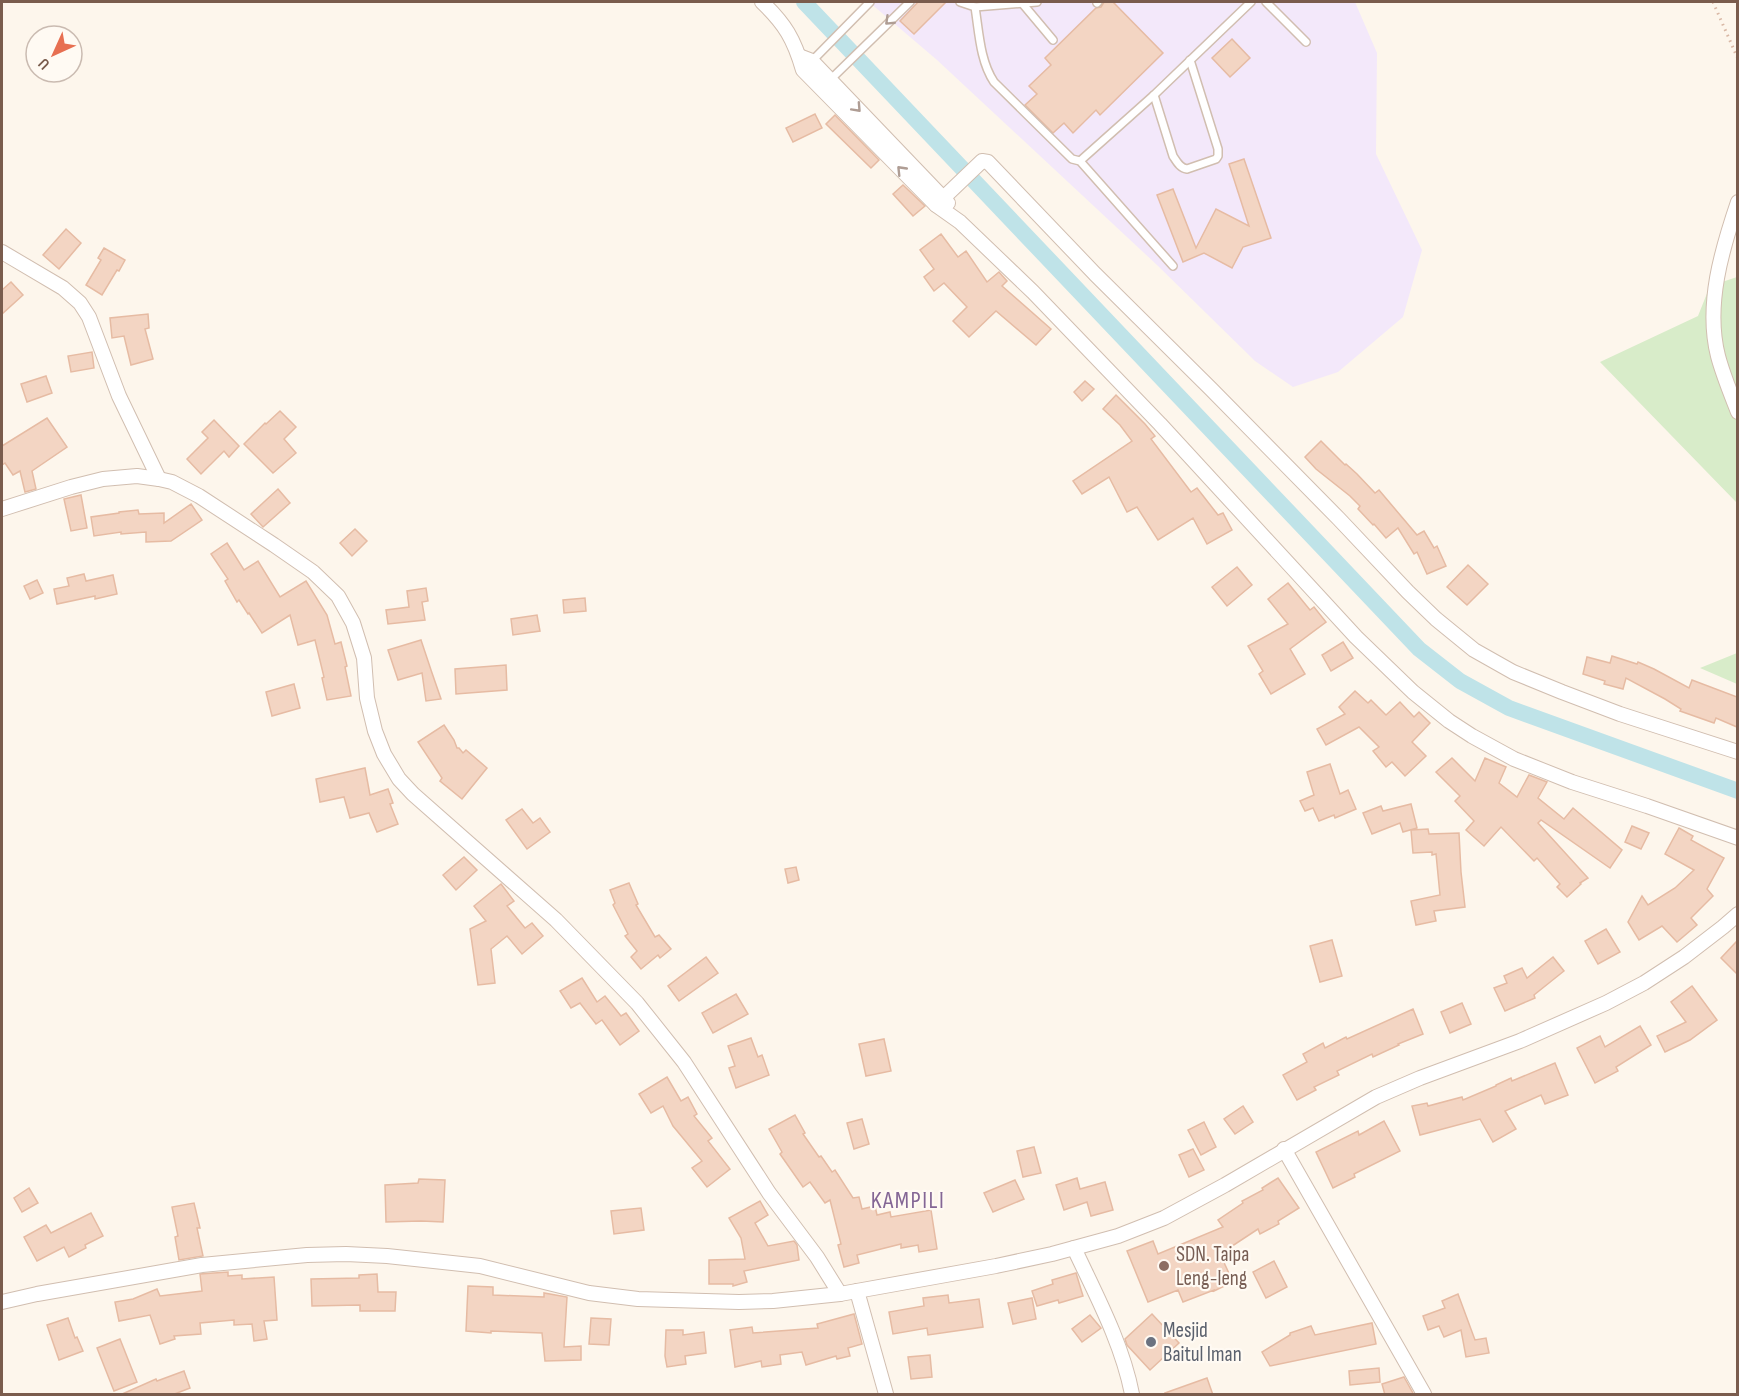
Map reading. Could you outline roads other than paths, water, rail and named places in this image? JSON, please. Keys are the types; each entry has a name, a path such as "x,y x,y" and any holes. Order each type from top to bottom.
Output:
{"street":[{"path":"762,2 784,26 808,60 943,198 960,222 1033,292 1160,424 1356,637 1413,692 1449,721 1515,759 1572,782 1737,838"},
{"path":"943,198 979,164 983,161 987,162 1408,592 1474,650 1513,672 1562,692 1620,714 1737,752"},
{"path":"1737,202 1718,279 1713,313 1718,355 1737,412"},
{"path":"2,252 63,288 80,303 89,317 119,396 159,478"},
{"path":"2,509 103,479 137,476 159,478 199,496 313,572 338,596 353,623 364,658 368,698 375,730 384,754 399,779 413,794 556,920 637,1003 684,1062 769,1193 817,1257 840,1294"},
{"path":"2,1302 202,1265 316,1254 387,1256 480,1266 589,1293 638,1299 761,1302 840,1294 996,1266 1118,1236 1164,1218 1376,1097 1520,1041 1634,988 1684,957 1737,914"},
{"path":"1284,1149 1424,1395"},
{"path":"1074,1248 1112,1329 1132,1395"},
{"path":"857,1291 886,1395"}],"lane":[{"path":"808,60 870,2"},
{"path":"829,81 910,2"},
{"path":"960,2 975,7 1035,2"},
{"path":"1080,161 1154,95 1251,2"},
{"path":"1266,2 1306,42"},
{"path":"1022,3 1053,40"},
{"path":"975,7 984,60 994,82 1072,159 1080,161 1173,266"},
{"path":"1154,95 1173,156 1178,164 1186,169 1216,159 1218,149 1190,60"}],"waterway":[{"path":"804,2 1419,649 1460,681 1509,708 1738,791"}],"place":[{"name":"SDN. Taipa Leng-leng","path":"1164,1266"},
{"name":"Mesjid Baitul Iman","path":"1151,1342"}],"district":[{"name":"KAMPILI","path":"908,1200"}]}
